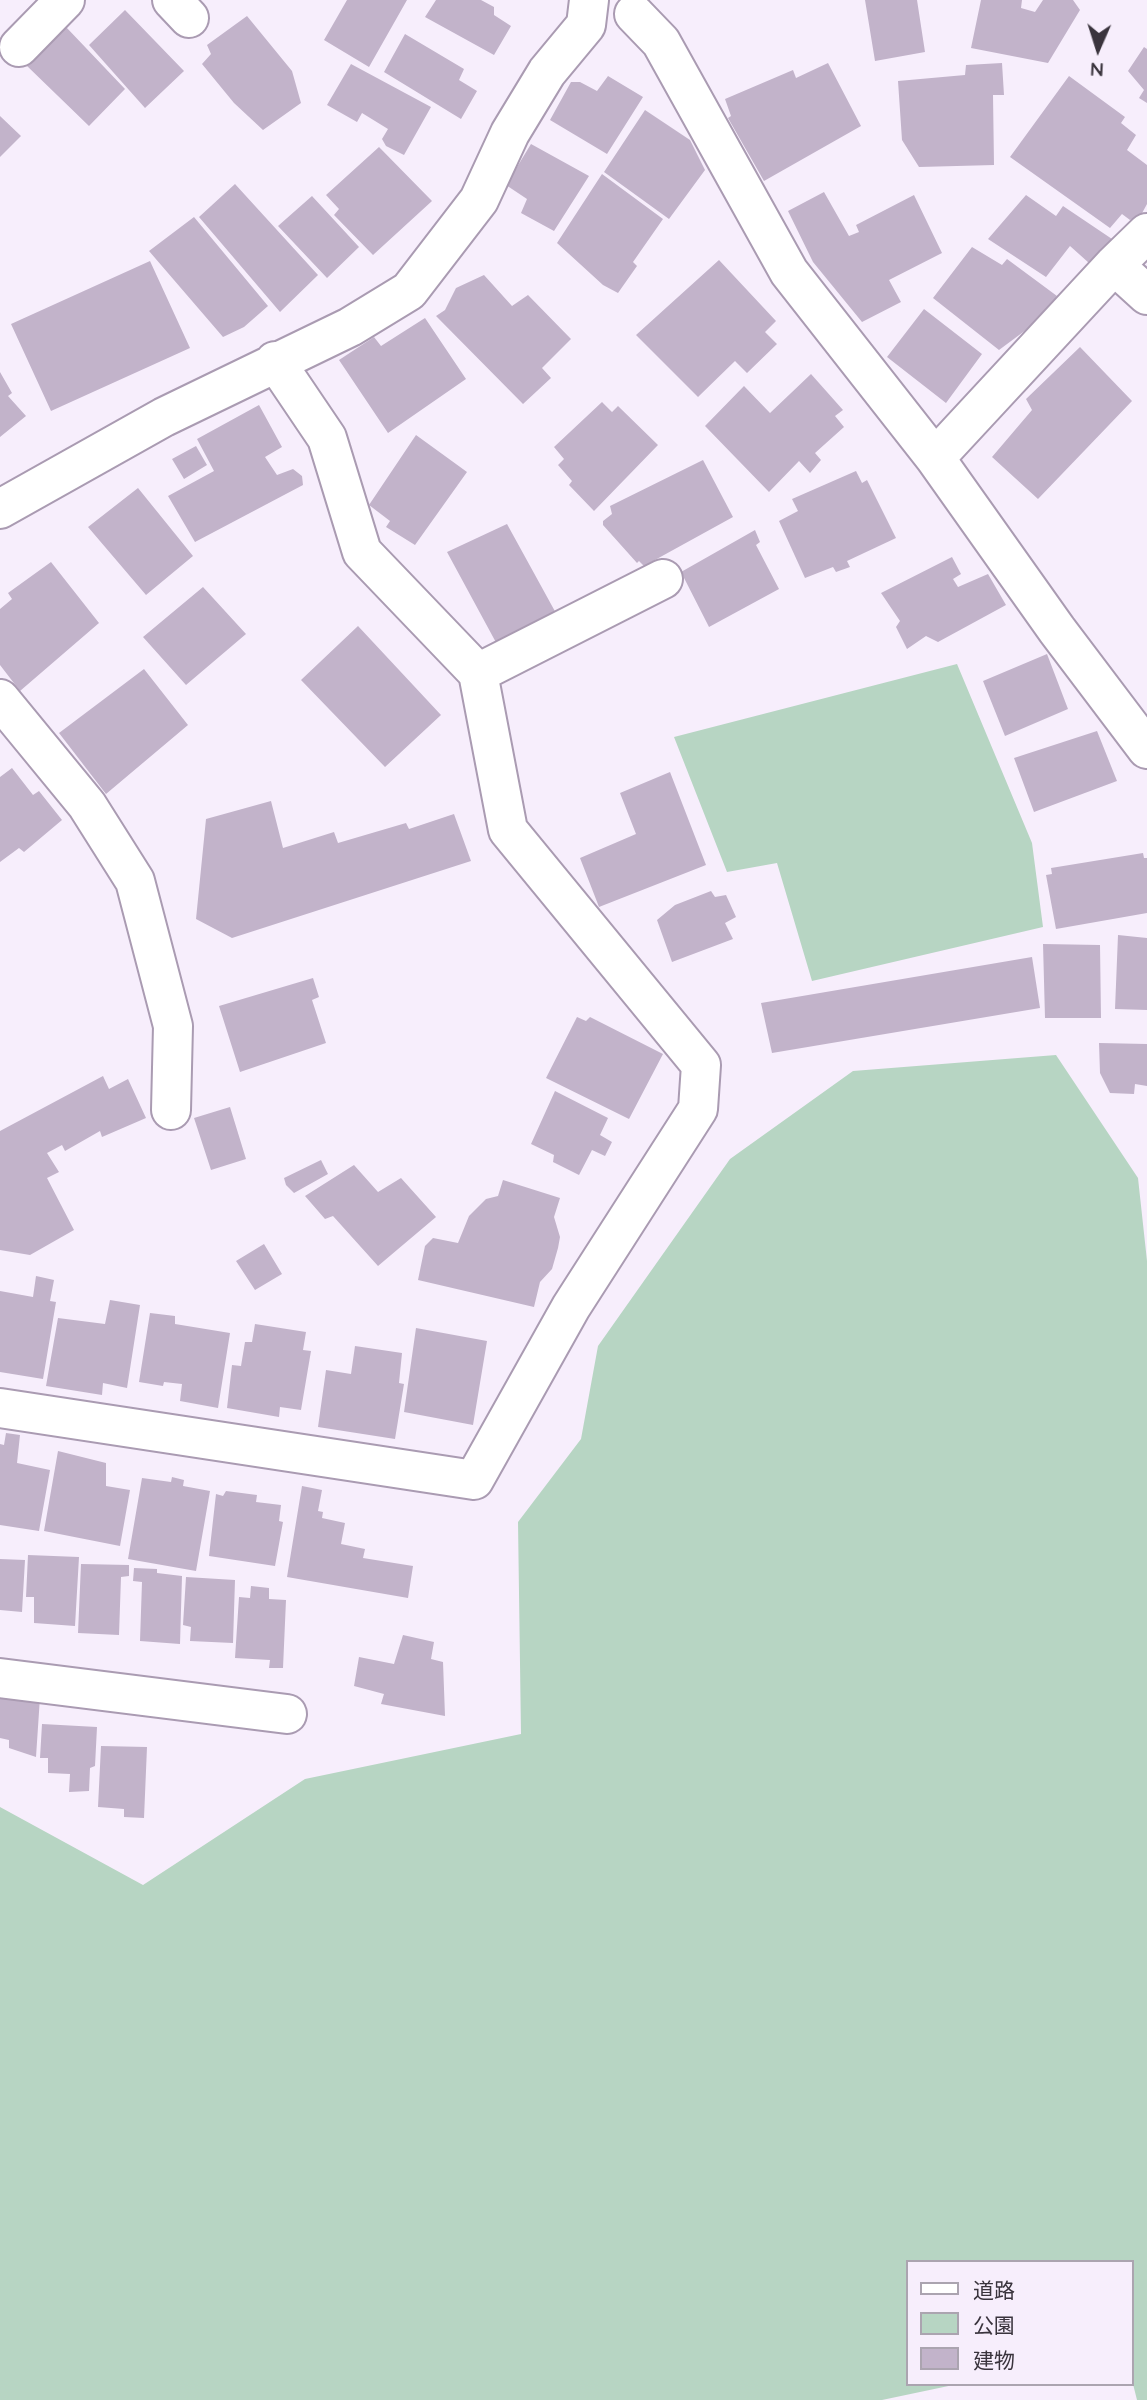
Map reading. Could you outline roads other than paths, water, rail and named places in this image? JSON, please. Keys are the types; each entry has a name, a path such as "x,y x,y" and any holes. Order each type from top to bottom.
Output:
{"street":[{"path":"19,47 65,0"},
{"path":"0,509 164,417 349,327 409,291 479,200 510,133 587,13 649,7 661,42 789,272 935,458 1057,630 1147,750"},
{"path":"935,458 1147,233"},
{"path":"1114,265 1147,295"},
{"path":"0,1408 474,1480 571,1307 698,1109 701,1065 508,830 478,673 362,552 327,438 275,361"},
{"path":"478,673 663,579"},
{"path":"0,699 87,805 135,881 173,1026 171,1110"},
{"path":"0,1678 287,1714"}]}
